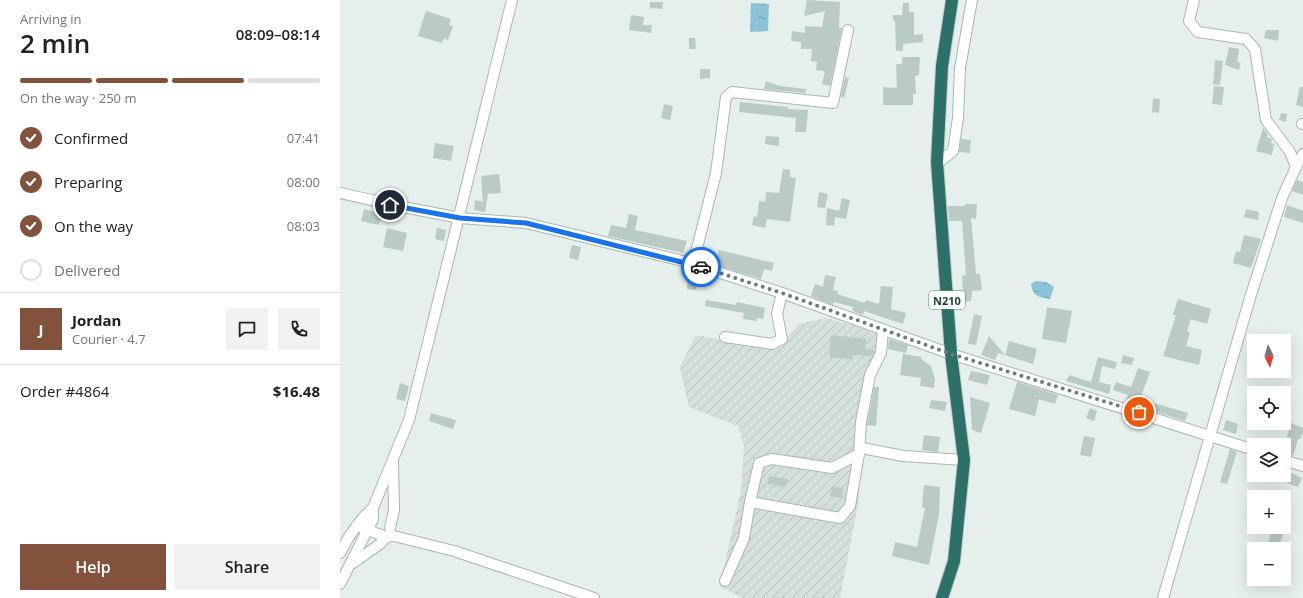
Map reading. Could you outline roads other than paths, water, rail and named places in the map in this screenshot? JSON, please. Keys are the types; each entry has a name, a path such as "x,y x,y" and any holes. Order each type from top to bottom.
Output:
{"highway":[{"name":"N210","path":"942,598 954,562 964,460 951,354 937,164 942,66 952,0"}],"street":[{"path":"340,584 368,531 369,517 409,420 460,218 512,0"},
{"path":"937,164 953,151 958,118 960,68 972,0"},
{"path":"1194,0 1189,21 1198,32 1246,39 1255,49 1266,120 1290,152 1296,167"},
{"path":"693,264 716,173 726,97 732,92 833,103 848,30"},
{"path":"1163,598 1250,298 1282,198 1303,154"},
{"path":"340,193 403,208 460,218 526,223 693,264 782,293 951,354 1247,448"},
{"path":"725,337 772,344 782,339 777,314 782,293"},
{"path":"750,502 840,518 850,506 861,451 861,422 870,375 881,353 883,329"},
{"path":"725,580 744,538 759,463 772,459 832,468 861,451 903,456 964,460"},
{"path":"349,566 380,544 390,534 394,510 393,461"},
{"path":"1291,462 1303,466"},
{"path":"369,517 390,534"},
{"path":"340,553 347,540 358,526 369,517"},
{"path":"358,526 368,531 390,534 454,551 594,598"}],"water":[{"path":"751,3 769,4 768,31 750,32"},
{"path":"1036,281 1046,282 1054,287 1050,299 1037,296 1033,292 1031,284"}]}
